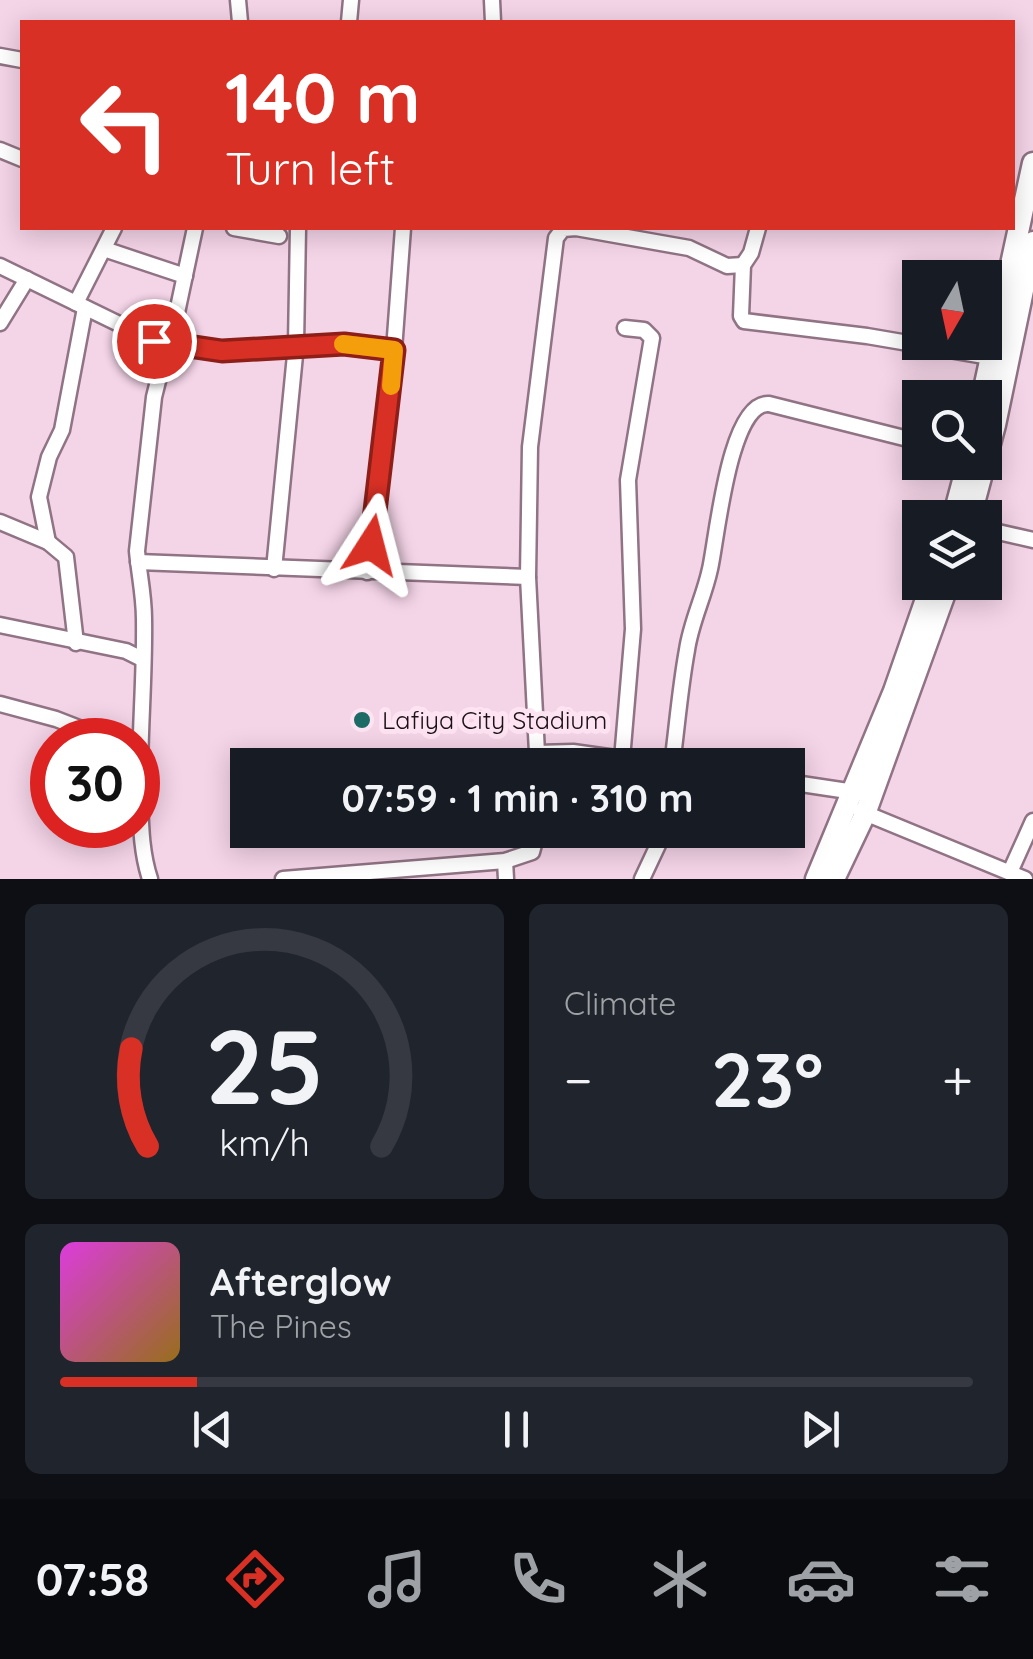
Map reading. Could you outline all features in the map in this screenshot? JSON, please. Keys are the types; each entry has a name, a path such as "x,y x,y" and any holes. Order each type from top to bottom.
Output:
{"highway":[{"path":"1018,214 1033,163"},
{"path":"1002,296 1015,230"},
{"path":"975,500 995,425 1033,242"},
{"path":"834,879 926,600"},
{"path":"816,879 859,801 933,635 944,600"}],"street":[{"path":"48,542 39,497 49,457 62,430 80,306 113,230"},
{"path":"139,718 143,642 142,574 138,562 144,477 154,397 159,377 176,344 175,322 195,230"},
{"path":"259,230 284,232 295,259"},
{"path":"274,569 296,345 298,230"},
{"path":"367,572 381,476 403,230"},
{"path":"537,748 528,577 530,447 554,247 560,231 565,230"},
{"path":"588,230 696,250 727,266 743,265"},
{"path":"757,230 743,265 741,316 747,322 902,342"},
{"path":"104,248 185,276"},
{"path":"0,266 144,338 239,351 344,344 394,350"},
{"path":"0,323 26,279"},
{"path":"623,748 633,630 628,480 652,338 644,330 625,328"},
{"path":"671,748 687,650 710,568 725,484 745,422 754,408 769,404 902,437"},
{"path":"0,522 61,550 68,565 76,643"},
{"path":"1002,533 1033,540"},
{"path":"138,562 528,577"},
{"path":"0,625 126,651 142,660"},
{"path":"126,651 143,642"},
{"path":"0,704 56,718"},
{"path":"805,787 859,801 1026,879"},
{"path":"1010,872 1033,821"},
{"path":"142,848 150,879"},
{"path":"288,879 505,861 532,852 533,848"},
{"path":"642,879 657,848"},
{"path":"505,861 506,879"}],"slow traffic":[{"path":"343,344 394,350 391,386"}],"place":[{"name":"Lafiya City Stadium","path":"362,720"}],"route":[{"path":"154,341 222,351 344,344 394,350 371,545"}]}
